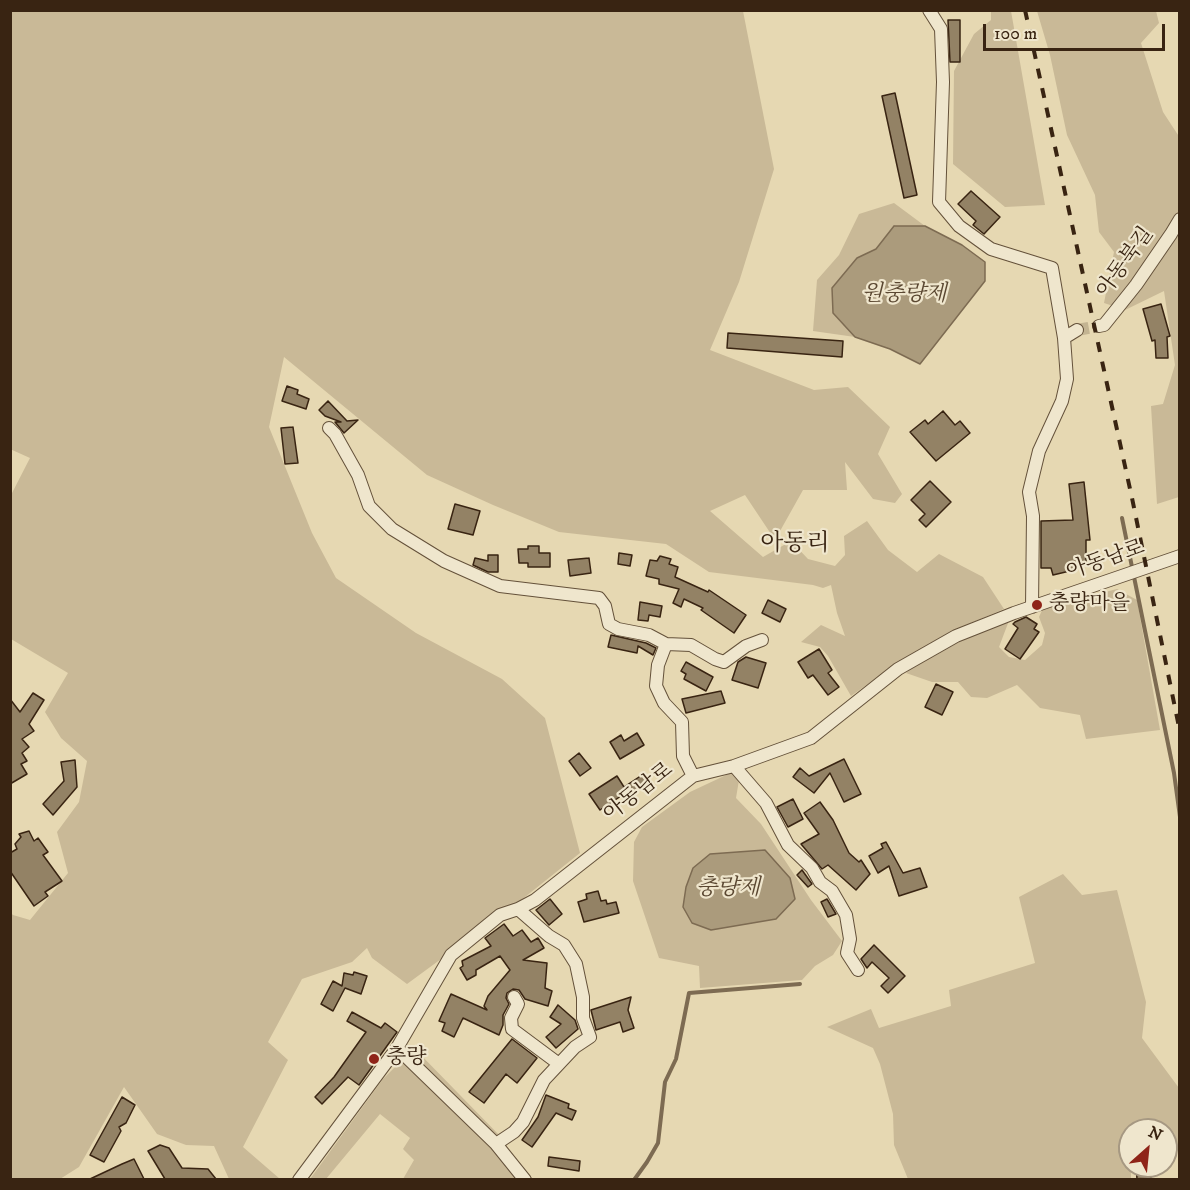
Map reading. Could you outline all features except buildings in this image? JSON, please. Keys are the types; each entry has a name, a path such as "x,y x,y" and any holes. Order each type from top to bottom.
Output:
{"street":[{"path":"929,10 941,29 943,82 939,202 959,226 991,249 1052,268 1064,338 1067,379 1062,401 1039,452 1029,492 1033,516 1032,607"},
{"name":"아동북길","path":"1099,326 1104,325 1136,285 1179,219"},
{"path":"1064,338 1077,330"},
{"path":"329,428 335,434 358,475 369,506 392,530 444,561 500,586 599,598 605,606 609,624 618,629 649,635 666,644 691,645 724,662 747,646 762,640"},
{"name":"아동남로","path":"299,1179 397,1048 451,955 500,915 535,900 693,776 734,766 811,738 898,669 956,636 1179,556"},
{"path":"666,644 658,665 656,686 664,703 682,722 683,756 693,776"},
{"path":"734,766 766,803 788,845 812,868 820,882 832,891 842,907 846,915 850,939 847,953 858,970"},
{"path":"496,1144 514,1132 523,1122 544,1080 575,1047 590,1037 583,1018 583,997 576,964 564,945 549,936 518,909"},
{"path":"514,997 518,1004 511,1018 512,1029 559,1064"},
{"path":"397,1048 496,1144 525,1179"}],"shaded area":[{"path":"11,11 743,11 774,169 739,282 710,350 814,390 848,387 890,427 878,454 902,494 895,503 873,499 845,462 847,490 803,490 775,540 745,495 710,511 763,557 791,541 808,559 835,566 845,555 844,536 867,521 888,550 917,572 939,554 983,577 1004,609 971,623 903,659 851,696 828,656 820,647 801,642 821,625 845,636 831,585 823,588 709,572 666,544 559,532 493,505 427,475 284,357 269,427 312,533 336,578 416,633 502,679 545,718 580,853 520,901 407,984 372,958 367,948 352,962 302,979 268,1042 288,1060 243,1147 280,1179 229,1179 214,1146 186,1145 157,1134 124,1087 79,1167 60,1179 11,1179 10,912 30,920 68,873 57,832 79,802 87,761 61,738 45,712 68,673 11,639 11,495 30,458 10,449"},
{"path":"991,11 1011,11 1045,205 1005,207 953,164 954,71 974,34 991,20"},
{"path":"1037,11 1156,11 1159,23 1141,43 1163,112 1180,138 1179,497 1157,504 1151,406 1163,404 1175,365 1164,291 1125,310 1104,303 1114,252 1099,232 1095,195 1067,135 1050,55"},
{"path":"894,203 925,226 894,226 876,249 857,258 832,288 833,313 855,337 813,331 817,280 839,255 859,214"},
{"path":"1117,589 1137,600 1160,730 1086,739 1080,715 1040,708 1017,685 987,698 971,697 958,682 932,682 906,673 919,661 1010,618 999,647 1009,657 1025,660 1042,645 1045,633 1039,617 1043,608"},
{"path":"741,768 736,798 761,824 811,900 842,941 833,955 815,966 802,980 700,988 699,966 659,958 633,881 634,842 642,827 690,792"},
{"path":"1063,874 1082,895 1117,890 1146,1002 1142,1038 1179,1088 1179,1155 1178,1118 1118,1118 1118,1178 1131,1179 908,1179 894,1145 893,1114 880,1064 873,1048 827,1027 871,1009 879,1028 951,1006 949,990 1035,963 1019,897"},
{"path":"414,1048 500,1136 520,1179 403,1179 414,1160 403,1149 410,1138 380,1114 326,1179 310,1179 383,1079"}],"water":[{"name":"원충량제","path":"894,226 925,226 962,245 985,262 985,281 920,364 890,349 855,337 833,313 832,288 857,258 876,249"},
{"name":"충량제","path":"765,850 790,878 795,899 776,919 711,930 692,923 683,907 686,887 693,868 710,854"}],"waterway":[{"path":"1122,518 1174,773 1180,817"},
{"path":"634,1180 658,1143 665,1082 676,1059 689,993 800,984"}],"tunnel":[{"path":"1077,330 1099,326"}],"railway":[{"path":"1025,10 1132,498 1180,732"}],"place":[{"name":"충량마을","path":"1037,605"},
{"name":"충량","path":"374,1059"}],"district":[{"name":"아동리","path":"795,545"}]}
